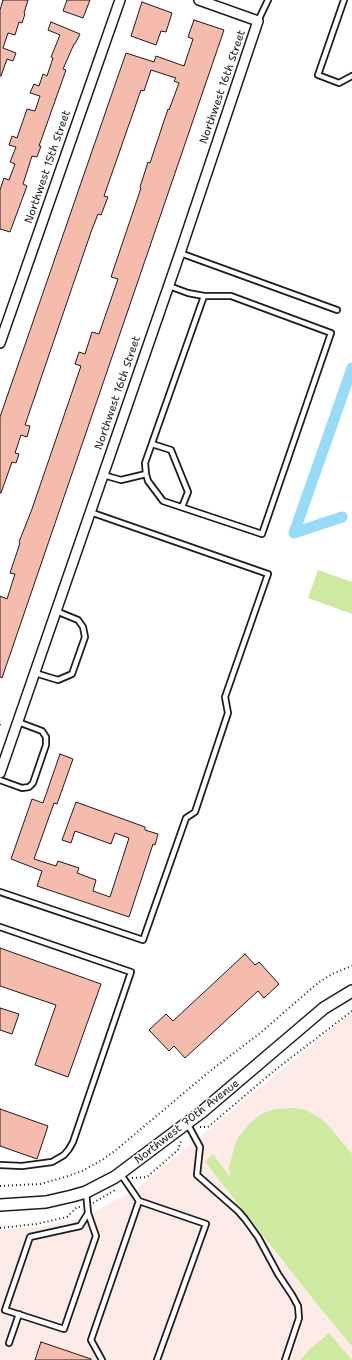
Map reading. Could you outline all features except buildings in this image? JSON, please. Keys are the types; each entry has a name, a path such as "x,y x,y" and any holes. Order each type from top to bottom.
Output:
{"street":[{"name":"Northwest 15th Street","path":"0,343 120,0"},
{"path":"199,0 258,21"},
{"name":"Northwest 16th Street","path":"0,773 2,759 18,722 35,673 180,253 258,21"},
{"name":"Northwest 70th Avenue","path":"0,1205 46,1202 86,1192 120,1173 187,1123 324,1008 352,991"}],"lane":[{"path":"258,21 268,0"},
{"path":"344,0 318,75 339,83 352,76"},
{"path":"180,253 337,310"},
{"path":"168,286 188,293 204,296 230,296 331,332 262,534 163,501 148,481 146,474 145,463 204,296"},
{"path":"152,444 171,450 188,492 182,507"},
{"path":"103,475 120,480 146,474"},
{"path":"0,892 143,940 186,818 194,812 228,713 225,697 268,574 90,512"},
{"path":"35,673 58,680 72,674 80,652 85,637 83,627 78,620 56,611"},
{"path":"0,780 22,788 29,787 33,783 46,745 46,737 42,731 18,722"},
{"path":"0,927 131,972 73,1142 69,1149 64,1155 52,1162 22,1166 0,1165"},
{"path":"187,1123 200,1146 197,1175 238,1210 246,1219 298,1306 299,1318 285,1360"},
{"path":"120,1173 139,1201 206,1224 157,1360"},
{"path":"86,1192 88,1213 96,1236 64,1329 5,1310 30,1237 80,1226 88,1213"},
{"path":"102,1360 91,1340 139,1201"},
{"path":"9,1343 19,1314"}],"path":[{"path":"0,1186 40,1184 82,1171 102,1160 210,1071 258,1034 319,982 334,972 352,966"}],"shaded area":[{"path":"352,1015 352,1360 0,1360 0,1230 39,1227 82,1218 135,1190 338,1024"}],"green space":[{"path":"318,570 352,582 352,614 308,598"},
{"path":"293,1108 306,1110 320,1118 328,1125 352,1154 352,1346 205,1162 213,1154 230,1177 229,1168 234,1148 238,1138 250,1123 261,1114 275,1109"},
{"path":"329,1333 352,1360 300,1360 310,1349"}],"waterway":[{"path":"342,517 294,533 352,368"}]}
